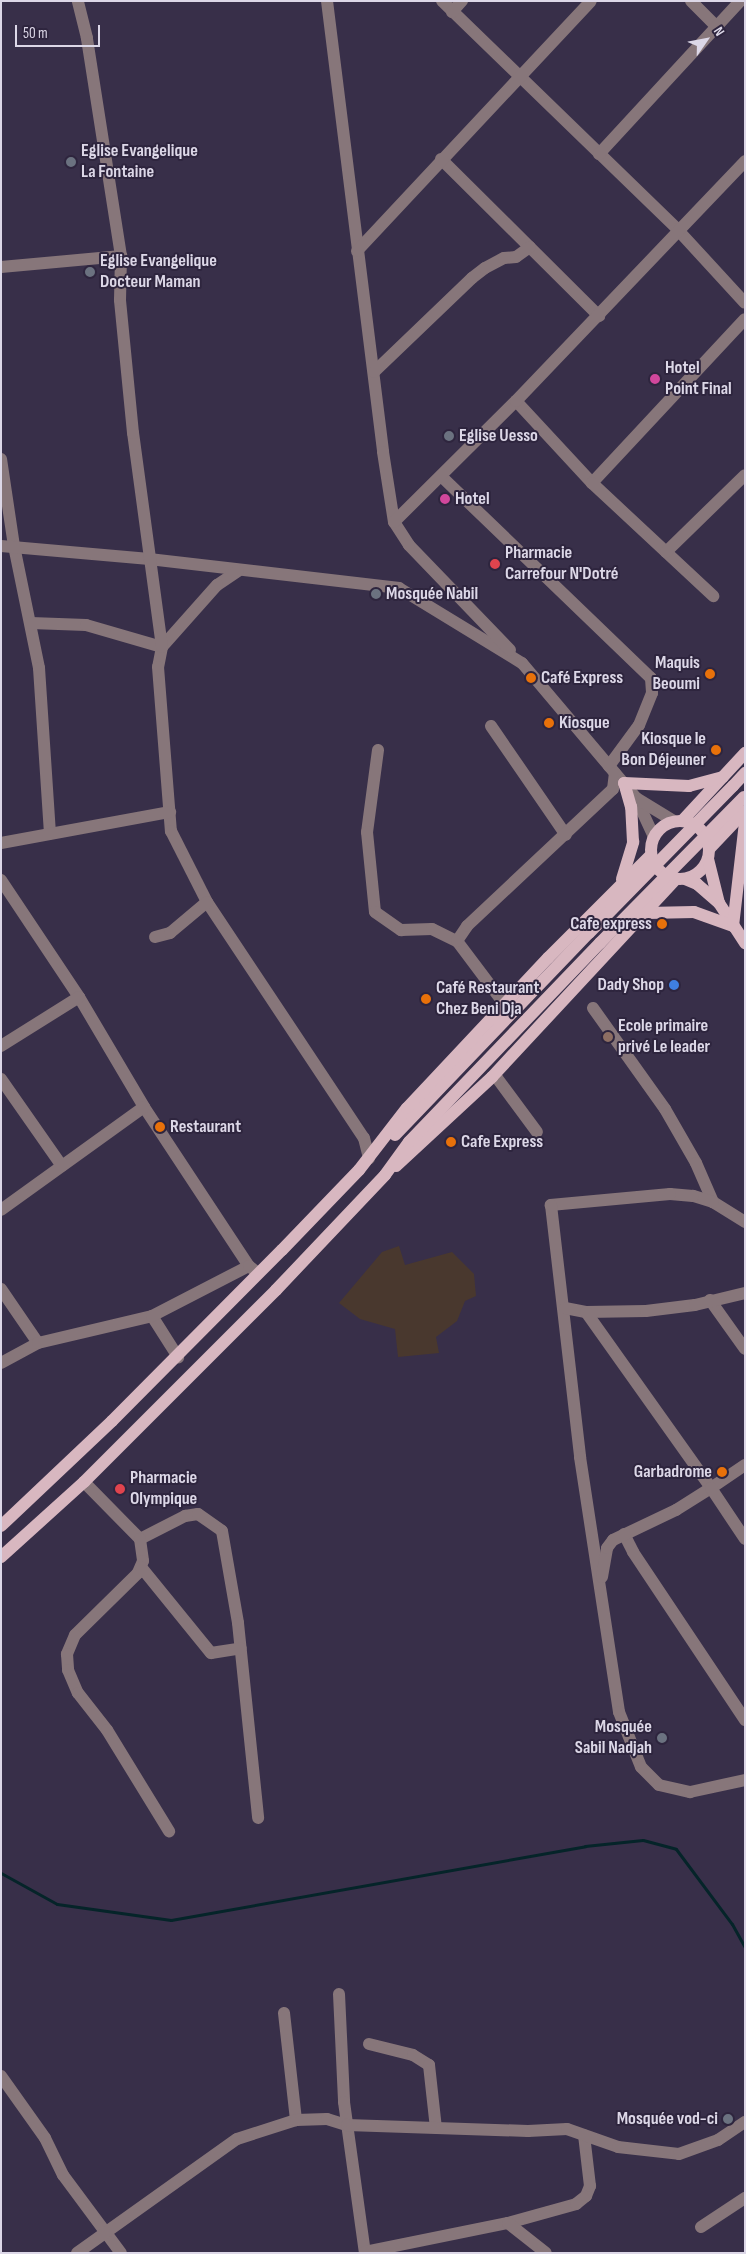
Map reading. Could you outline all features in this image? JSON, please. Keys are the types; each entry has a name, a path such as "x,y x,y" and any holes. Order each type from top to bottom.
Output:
{"main road":[{"path":"369,1158 407,1108 617,888 651,855 654,837 659,830 678,821 745,753"},
{"path":"1,1526 178,1357 254,1270 417,1113 745,773"},
{"path":"616,774 689,786 723,777"},
{"path":"616,774 631,807 633,842 626,872 617,888"},
{"path":"385,1175 409,1142 744,796"},
{"path":"1,1557 84,1482 193,1374 385,1175 414,1152 492,1077 681,879 700,871 708,854 745,810"},
{"path":"678,821 701,830 719,903"},
{"path":"734,926 745,822"},
{"path":"651,855 660,871 697,884 719,903 745,943"},
{"path":"647,913 694,912 734,926"}],"street":[{"path":"89,1 78,6 87,38 121,256 120,300 162,647 158,667 171,831 207,902 364,1138 369,1158"},
{"path":"327,1 357,251 394,522 409,544 522,663 636,798 654,837"},
{"path":"442,1 677,229 745,303"},
{"path":"452,12 462,1"},
{"path":"357,251 441,159 591,1"},
{"path":"691,1 717,27"},
{"path":"599,154 740,1"},
{"path":"441,159 599,316"},
{"path":"394,522 442,477 599,316 677,229 745,160"},
{"path":"374,372 472,278 485,268 504,258 516,257 530,248"},
{"path":"1,267 121,256"},
{"path":"592,483 745,319"},
{"path":"516,401 592,483 713,596"},
{"path":"1,458 8,546 31,622 39,668 37,683 50,834"},
{"path":"666,552 745,475"},
{"path":"442,477 652,678 652,693 616,774 613,789 566,836 467,926 457,941"},
{"path":"8,546 150,559 238,572 399,588 522,663"},
{"path":"162,647 217,585 238,572"},
{"path":"31,622 86,625 162,647"},
{"path":"492,726 566,836"},
{"path":"378,750 367,832 375,912 401,930 432,929 457,941 505,1005"},
{"path":"636,798 678,821"},
{"path":"1,843 170,812"},
{"path":"1,881 79,996 144,1107 254,1270 152,1316 38,1342 1,1363"},
{"path":"155,937 170,933 207,902"},
{"path":"1,1046 79,996"},
{"path":"593,1008 665,1109 696,1163 713,1202"},
{"path":"492,1077 498,1078 537,1132"},
{"path":"1,1079 62,1166"},
{"path":"1,1210 144,1107"},
{"path":"745,1222 713,1202 693,1196 670,1194 551,1205 565,1308 580,1457 619,1712 641,1767 659,1785 690,1792 745,1780"},
{"path":"1,1289 38,1342"},
{"path":"565,1308 586,1312 646,1311 695,1305 745,1293"},
{"path":"710,1300 745,1349"},
{"path":"586,1312 745,1539"},
{"path":"152,1316 178,1357"},
{"path":"600,1595 607,1548 624,1534 676,1510 745,1465"},
{"path":"84,1482 140,1539 141,1567 129,1586 75,1635 67,1654 68,1670 78,1693 107,1730 169,1831"},
{"path":"140,1539 186,1516 198,1514 220,1529 241,1648 258,1818"},
{"path":"624,1534 633,1552 745,1720"},
{"path":"141,1567 210,1653 241,1648"},
{"path":"339,1994 347,2125 365,2252 508,2223 576,2204 586,2196 590,2186 584,2135"},
{"path":"284,2013 296,2120"},
{"path":"369,2044 413,2055 429,2065 436,2128"},
{"path":"1,2076 45,2138 63,2175 121,2253"},
{"path":"77,2253 237,2139 296,2120 327,2119 347,2125 436,2128 567,2129 618,2147 679,2154 718,2140 745,2122"},
{"path":"701,2227 745,2198"},
{"path":"508,2223 546,2253"}],"shaded area":[{"path":"399,1246 405,1265 452,1252 474,1274 476,1296 465,1301 457,1321 436,1337 439,1353 398,1357 395,1329 360,1319 339,1303 382,1252"}],"waterway":[{"path":"1,1873 57,1904 171,1920 585,1846 643,1840 676,1849 732,1924 745,1947"}],"place":[{"name":"Eglise Evangelique La Fontaine","path":"71,162"},
{"name":"Eglise Evangelique Docteur Maman","path":"90,272"},
{"name":"Hotel Point Final","path":"655,379"},
{"name":"Eglise Uesso","path":"449,436"},
{"name":"Hotel","path":"445,499"},
{"name":"Pharmacie Carrefour N'Dotré","path":"495,564"},
{"name":"Mosquée Nabil","path":"376,594"},
{"name":"Maquis Beoumi","path":"710,674"},
{"name":"Café Express","path":"531,678"},
{"name":"Kiosque","path":"549,723"},
{"name":"Kiosque le Bon Déjeuner","path":"716,750"},
{"name":"Cafe express","path":"662,924"},
{"name":"Dady Shop","path":"674,985"},
{"name":"Café Restaurant Chez Beni Dja","path":"426,999"},
{"name":"Ecole primaire privé Le leader","path":"608,1037"},
{"name":"Restaurant","path":"160,1127"},
{"name":"Cafe Express","path":"451,1142"},
{"name":"Garbadrome","path":"722,1472"},
{"name":"Pharmacie Olympique","path":"120,1489"},
{"name":"Mosquée Sabil Nadjah","path":"662,1738"},
{"name":"Mosquée vod-ci","path":"728,2119"}]}
